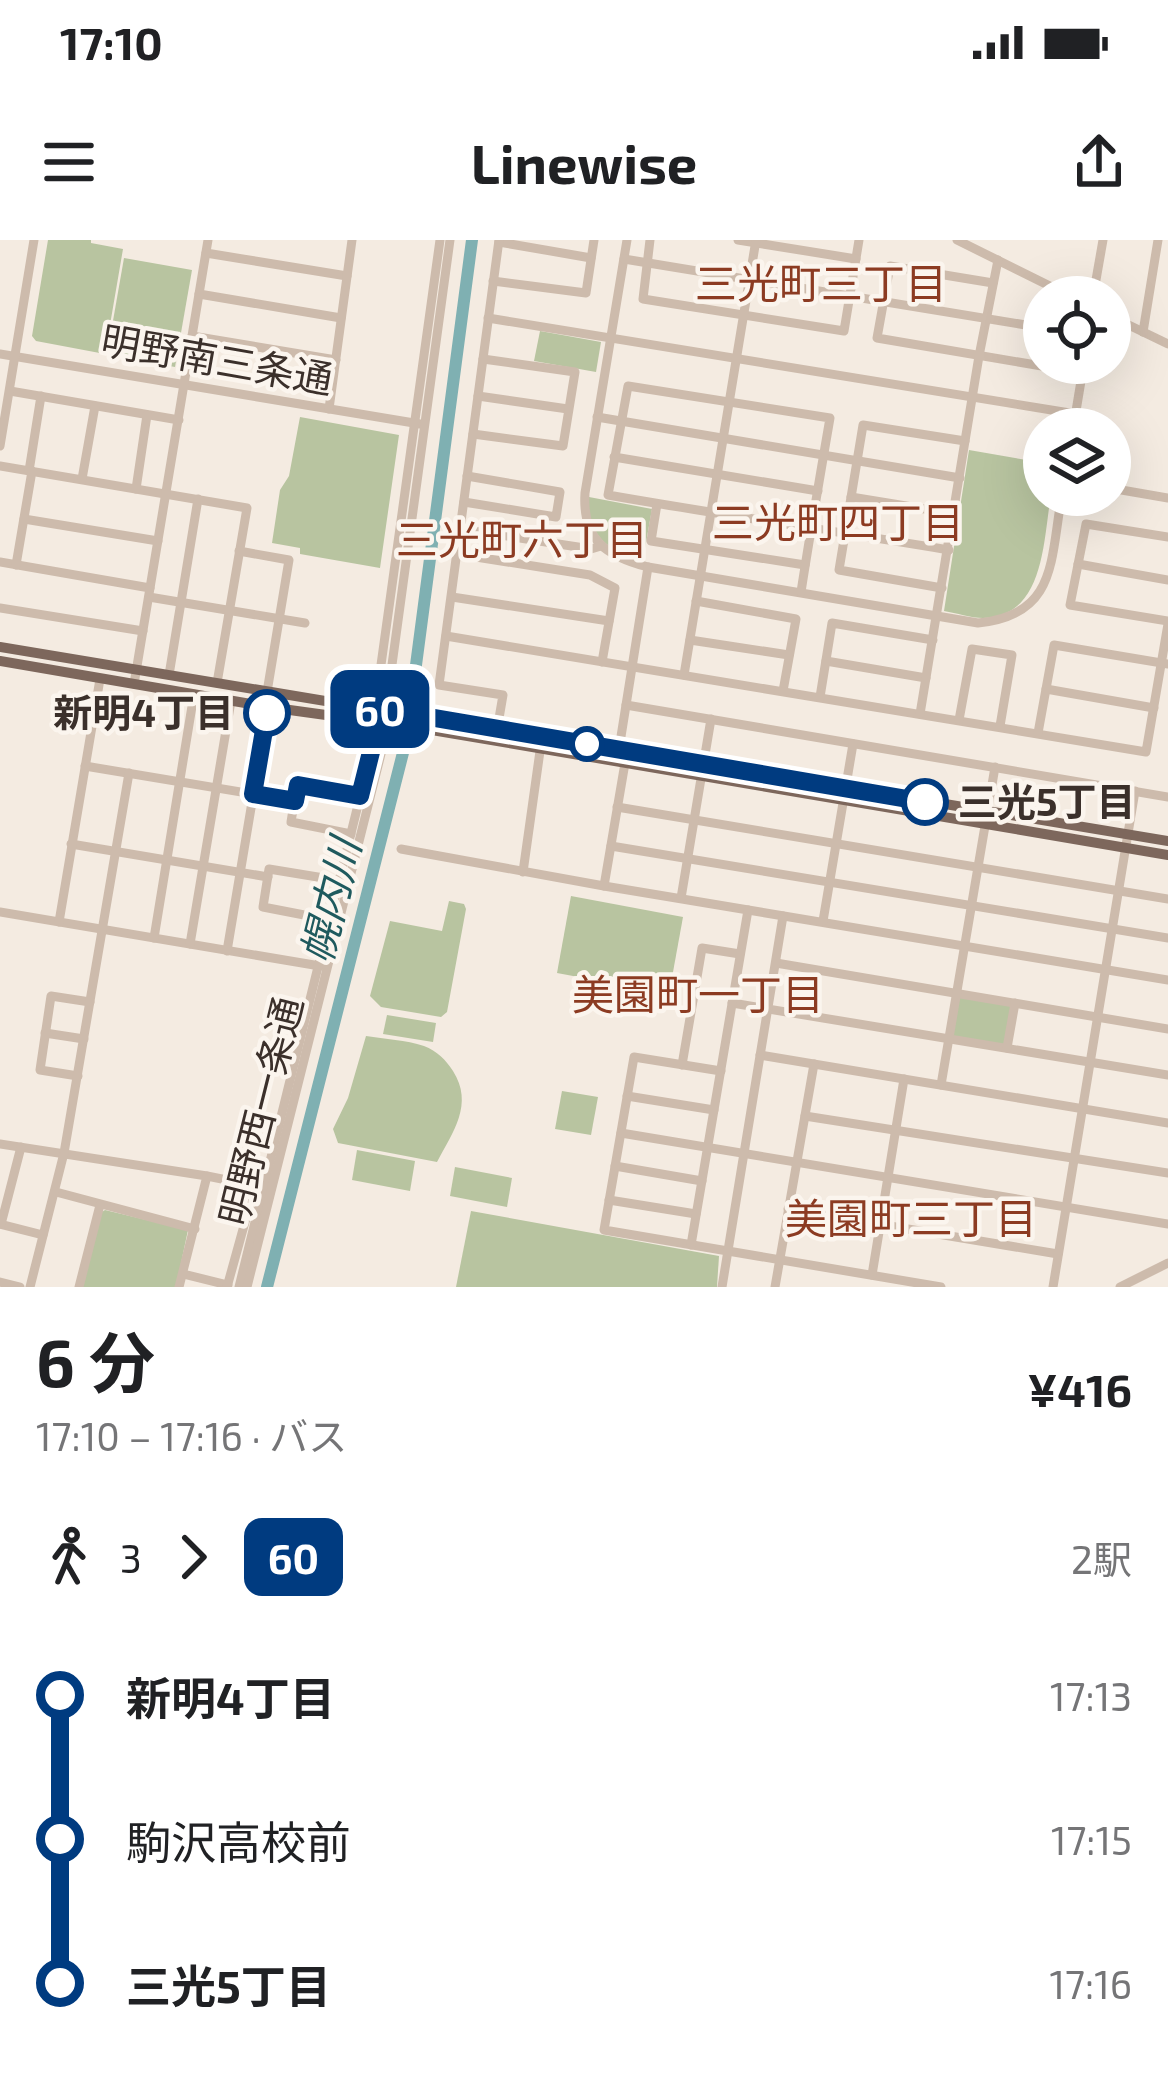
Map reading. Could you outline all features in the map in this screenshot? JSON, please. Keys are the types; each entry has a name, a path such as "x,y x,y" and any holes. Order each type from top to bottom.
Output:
{"main road":[{"path":"0,647 267,692 625,763 703,769"},
{"path":"0,662 268,707 386,716"},
{"path":"421,722 497,730 542,744 619,749 703,769 1126,841 1168,842"},
{"path":"1126,841 1168,855"}],"street":[{"path":"0,446 34,240"},
{"path":"134,684 208,240"},
{"path":"329,409 352,240"},
{"name":"明野西一条通","path":"241,1287 386,716 440,240"},
{"name":"明野西一条通","path":"420,424 450,240"},
{"path":"493,280 586,293 594,240"},
{"path":"627,240 584,512 601,546 620,559 978,623 995,622 1033,604 1046,584 1058,516"},
{"path":"650,240 643,298 844,331 859,240"},
{"path":"738,240 856,259"},
{"path":"1097,276 1103,240"},
{"path":"1143,332 1158,240"},
{"path":"497,730 503,695 439,685 499,241 591,258"},
{"path":"684,675 756,241"},
{"path":"965,242 1030,276"},
{"path":"206,253 347,277"},
{"path":"624,259 1023,325"},
{"path":"920,713 998,260"},
{"path":"993,283 890,266 877,338 1023,362"},
{"path":"199,294 341,318"},
{"path":"488,318 1037,408"},
{"path":"1131,326 1168,344"},
{"path":"192,336 336,360"},
{"name":"明野南三条通","path":"0,354 420,424"},
{"path":"473,434 563,446 574,371 483,359"},
{"path":"801,592 805,566 812,528 818,491 823,455 830,418 628,386 608,495 709,513 812,528 845,533 949,550"},
{"path":"10,391 179,420"},
{"path":"16,565 40,396"},
{"path":"478,396 568,409"},
{"path":"82,479 94,406"},
{"path":"136,488 148,415"},
{"path":"597,417 960,478"},
{"path":"942,588 839,570 863,425 965,441"},
{"path":"614,457 818,491"},
{"path":"0,466 247,508 217,683"},
{"path":"464,502 556,518 560,491 467,476"},
{"path":"1131,492 1168,498"},
{"path":"851,497 955,514"},
{"path":"169,675 198,499"},
{"path":"657,504 651,541 805,566"},
{"path":"24,519 158,541"},
{"path":"446,636 1146,752 1165,663 1168,623 1070,605 1086,524 1168,537"},
{"path":"460,529 591,549 601,546"},
{"path":"239,551 289,560 267,692"},
{"path":"457,554 590,575 615,588 602,662"},
{"path":"0,562 180,603 305,623"},
{"path":"1078,564 1168,580"},
{"path":"619,749 648,567"},
{"path":"452,597 609,621"},
{"path":"696,601 796,619 783,691"},
{"path":"0,608 143,631"},
{"path":"820,698 832,623 933,640"},
{"path":"689,640 789,655"},
{"path":"1038,733 1054,645 1165,663"},
{"path":"959,720 971,649 1012,656 1000,727"},
{"path":"826,661 926,678"},
{"path":"59,922 100,679"},
{"path":"1046,689 1154,708"},
{"path":"154,938 194,694"},
{"path":"190,944 231,700"},
{"path":"626,705 1168,796"},
{"path":"227,951 268,707"},
{"path":"682,898 711,719"},
{"path":"523,872 542,744"},
{"path":"823,921 853,744"},
{"path":"604,886 625,763"},
{"path":"85,766 295,801"},
{"path":"940,1085 995,767"},
{"path":"30,1287 64,1153 129,773"},
{"path":"350,834 291,822 298,785 365,798"},
{"path":"1053,1287 1135,791"},
{"name":"明野西一条通","path":"324,966 329,920 344,882 350,834 365,798"},
{"path":"617,807 1168,899"},
{"path":"71,844 268,877"},
{"path":"611,846 1168,938"},
{"path":"401,849 1168,980"},
{"path":"329,920 263,907 269,869 344,882"},
{"path":"691,1245 748,910"},
{"path":"0,913 324,966"},
{"path":"722,1287 783,916"},
{"path":"682,1065 702,948 740,954"},
{"path":"776,963 1168,1029"},
{"path":"78,1076 40,1070 51,996 90,1002"},
{"path":"732,1003 1168,1076"},
{"path":"1007,1048 1016,1003"},
{"path":"45,1033 84,1039"},
{"path":"760,1055 1168,1123"},
{"path":"721,1071 634,1057 604,1230 941,1287"},
{"path":"776,1287 814,1064"},
{"path":"872,1275 904,1079"},
{"path":"627,1096 714,1110"},
{"path":"805,1116 1168,1173"},
{"path":"620,1133 1168,1225"},
{"path":"0,1144 263,1187 228,1286 183,1274"},
{"path":"21,1147 0,1224 43,1235"},
{"path":"615,1166 702,1181"},
{"path":"179,1287 207,1176"},
{"path":"56,1192 194,1229"},
{"path":"609,1199 697,1214"},
{"path":"79,1287 100,1205"},
{"path":"788,1209 1058,1254"},
{"path":"1120,1287 1168,1263"},
{"path":"0,1282 20,1287"}],"green space":[{"path":"48,240 91,240 123,249 105,354 36,341 32,336"},
{"path":"124,258 192,270 175,367 107,355"},
{"path":"540,331 601,342 596,372 534,361"},
{"path":"300,417 399,435 380,568 300,554 300,548 272,543 280,490 289,476"},
{"path":"969,450 1023,459 1023,516 1048,516 1030,591 1003,614 983,618 944,611"},
{"path":"589,497 652,509 643,560 620,553 602,540 591,522"},
{"path":"571,896 683,917 669,994 557,973"},
{"path":"449,901 464,904 466,909 447,1012 441,1017 381,1007 370,996 390,921 442,931"},
{"path":"957,993 1015,1003 1007,1048 949,1038"},
{"path":"387,1015 436,1023 433,1042 383,1034"},
{"path":"366,1036 424,1046 453,1071 461,1106 437,1162 338,1143 333,1129 348,1098"},
{"path":"562,1091 598,1097 591,1135 555,1129"},
{"path":"357,1150 415,1161 410,1191 352,1180"},
{"path":"455,1167 512,1178 507,1207 450,1196"},
{"path":"105,1210 188,1230 176,1287 82,1287"},
{"path":"471,1211 719,1256 717,1287 456,1287"}],"waterway":[{"name":"幌内川","path":"267,1287 406,741 472,240"}],"bus line":[{"name":"60","path":"267,713 253,794 295,801 298,785 360,796 374,740 376,708 925,802"}],"place":[{"name":"新明4丁目","path":"267,713"},
{"name":"三光5丁目","path":"925,802"}],"district":[{"name":"三光町三丁目","path":"821,284"},
{"name":"三光町四丁目","path":"838,523"},
{"name":"三光町六丁目","path":"522,540"},
{"name":"美園町一丁目","path":"698,995"},
{"name":"美園町三丁目","path":"911,1219"}]}
